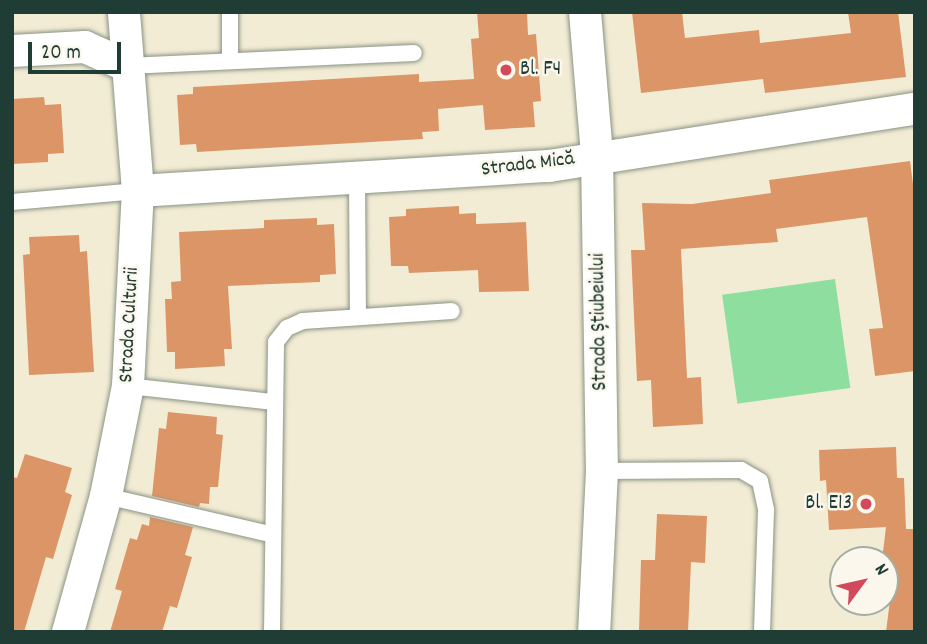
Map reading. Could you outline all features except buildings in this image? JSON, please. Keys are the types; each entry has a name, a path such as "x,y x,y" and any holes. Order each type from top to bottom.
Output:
{"street":[{"name":"Strada Culturii","path":"68,632 106,496 128,386 138,191 124,12"},
{"name":"Strada Știubeiului","path":"585,12 597,155 602,471 594,632"},
{"path":"12,51 85,47 127,66"},
{"name":"Strada Mică","path":"138,191 357,180 549,166 597,155 915,109"}],"lane":[{"path":"230,12 230,61"},
{"path":"127,66 414,53"},
{"path":"357,180 358,314"},
{"path":"12,202 138,191"},
{"path":"272,632 273,350 281,335 303,321 358,314 452,311"},
{"path":"128,386 273,402"},
{"path":"602,471 741,470 760,481 766,510 762,632"},
{"path":"106,496 273,535"}],"green space":[{"path":"835,279 850,388 737,404 722,295"}],"place":[{"name":"Bl. F4","path":"506,70"},
{"name":"Bl. E13","path":"866,504"}]}
